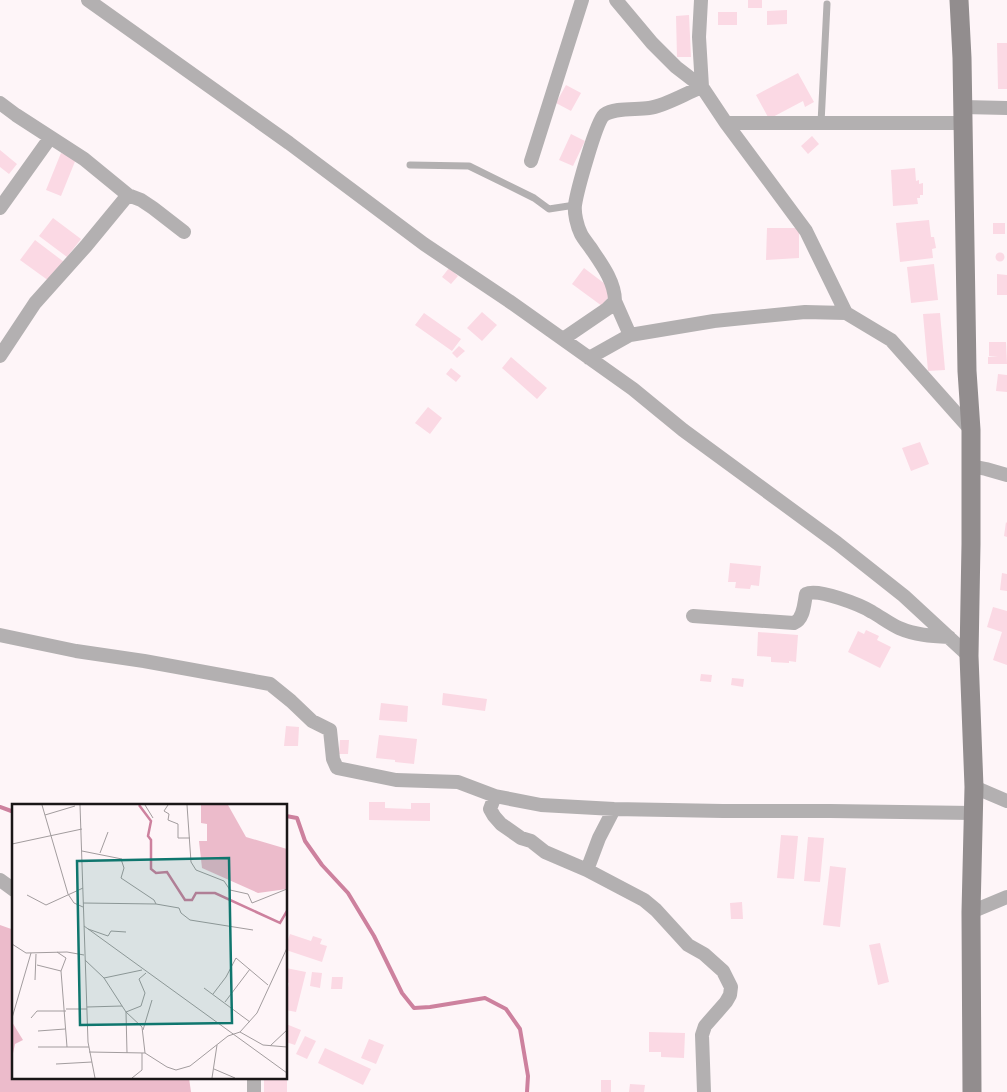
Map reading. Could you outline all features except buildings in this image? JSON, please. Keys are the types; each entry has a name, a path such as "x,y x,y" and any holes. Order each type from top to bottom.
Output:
{"street":[{"path":"88,0 289,143 424,244 633,389 683,430 837,543 904,596 969,656"},
{"path":"531,161 582,0"},
{"path":"616,0 652,43 676,67 702,86 726,123 806,231 846,313"},
{"path":"701,0 699,37 702,86"},
{"path":"959,0 963,115 967,371 971,430 969,656 974,787 971,912 972,1092"},
{"path":"630,335 615,301 615,292 607,274 581,234 576,218 575,205 589,149 600,121 603,116 610,112 649,108 702,86"},
{"path":"0,103 16,116 84,159 128,195 141,200 184,232"},
{"path":"726,123 821,123 963,115 1007,108"},
{"path":"0,208 50,138"},
{"path":"0,356 34,303 86,246 128,195"},
{"path":"563,339 607,309 615,301"},
{"path":"589,358 630,335 714,321 806,312 846,313 891,340 971,430"},
{"path":"971,466 1007,475"},
{"path":"693,616 794,623 800,618 806,594 814,592 838,597 870,610 897,627 917,634 949,637"},
{"path":"0,635 76,651 144,661 270,684 312,721 330,730 333,759 337,768 396,780 458,782 494,796 541,806 723,811 830,810 973,813"},
{"path":"974,787 1007,801"},
{"path":"494,796 490,810 501,824 521,838 531,841 545,852 586,870 644,900 656,910 688,945 704,954 723,971 731,987 730,995 704,1026 702,1035 704,1092"},
{"path":"586,870 599,838 614,809"},
{"path":"0,880 12,889"},
{"path":"971,912 1007,897"}],"lane":[{"path":"821,123 827,4"},
{"path":"410,165 469,166 534,198 549,209 575,205"}],"shaded area":[{"path":"0,925 12,929 12,1080 189,1080 191,1092 0,1092"}],"waterway":[{"path":"0,807 12,811"},
{"path":"288,816 297,818 305,841 322,865 348,893 374,936 402,993 414,1008 485,998 506,1009 520,1029 528,1076 527,1092"}]}
